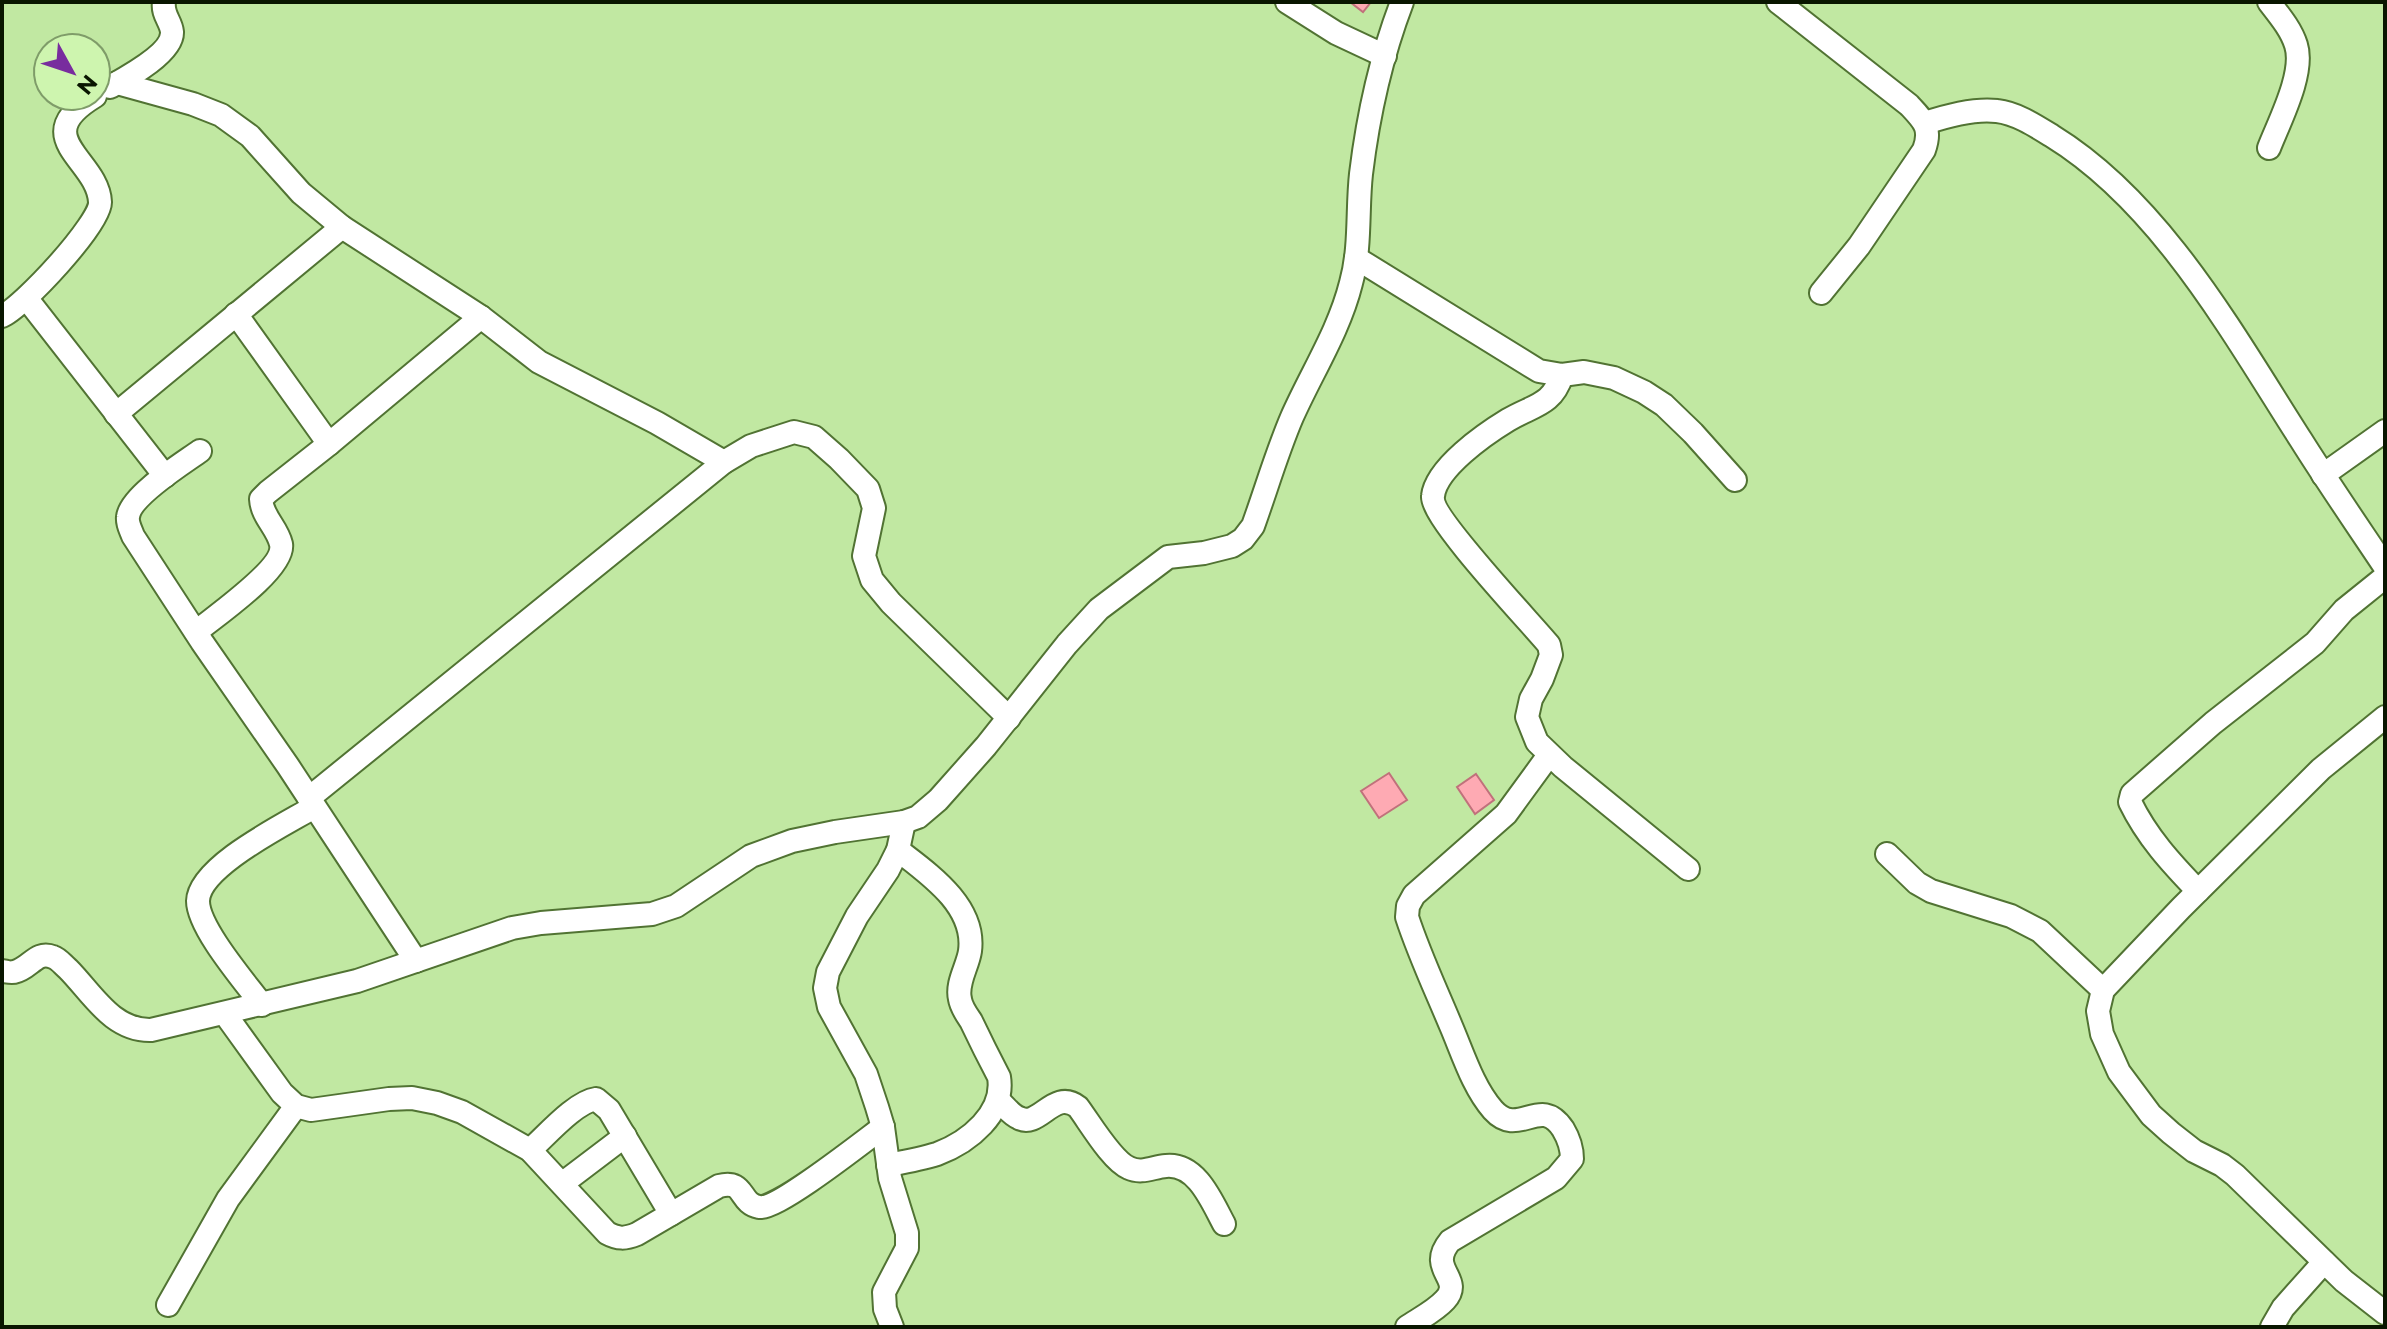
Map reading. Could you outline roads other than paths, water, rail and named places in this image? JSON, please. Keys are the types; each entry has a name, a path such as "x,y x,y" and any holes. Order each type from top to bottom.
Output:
{"street":[{"path":"112,86 168,47 172,29 163,12 164,2"},
{"path":"1287,2 1336,33 1385,56"},
{"path":"2,971 14,972 40,955 49,955 57,959 103,1009 137,1031 151,1030 357,981 512,928 652,914 676,906 751,856 792,841 918,817 938,800 1099,609 1168,557 1232,546 1243,539 1253,526 1292,418 1334,332 1351,284 1356,258 1361,177 1377,83 1402,2"},
{"path":"1778,2 1909,105 1925,123 1928,138 1924,150 1859,246 1821,293"},
{"path":"2269,2 2289,29 2298,48 2291,91 2269,148"},
{"path":"117,83 221,115 250,136 301,193 342,227 481,317 539,362 657,423 724,462"},
{"path":"1925,123 1954,114 1997,111 2032,123 2082,154 2124,191 2224,319 2385,567"},
{"path":"2,316 27,299 99,212 100,200 95,186 70,147 66,134 67,121 74,112"},
{"path":"116,414 342,227"},
{"path":"1356,258 1539,371 1562,375 1584,372 1614,378 1644,392 1664,405 1693,433 1735,480"},
{"path":"27,299 165,476"},
{"path":"236,314 329,444"},
{"path":"196,632 267,574 280,557 281,545 262,510 261,499 481,317"},
{"path":"1562,375 1553,395 1500,425 1449,466 1440,477 1432,498 1435,507 1469,552 1549,645 1551,655 1531,699 1527,717 1537,742 1688,869"},
{"path":"2323,475 2385,431"},
{"path":"262,1005 215,941 202,917 198,901 201,890 215,870 312,803 724,462 751,446 794,432 814,437 868,489 874,508 864,556 872,580 891,603 1009,718"},
{"path":"200,451 131,506 127,520 133,536 416,961"},
{"path":"2198,891 2144,829 2130,802 2132,794 2213,723 2315,643 2344,610 2385,577"},
{"path":"2385,717 2321,769 2198,891 2103,990 2098,1011 2102,1034 2119,1072 2151,1115 2194,1151 2235,1175 2324,1262 2385,1313"},
{"path":"1407,1327 1445,1300 1450,1292 1450,1281 1440,1258 1450,1241 1556,1178 1572,1159 1572,1149 1566,1135 1551,1116 1543,1114 1515,1121 1505,1119 1493,1110 1473,1078 1407,917 1414,895 1506,814 1549,755"},
{"path":"892,1327 885,1309 884,1292 907,1248 907,1233 888,1165 883,1127 866,1074 829,1007 825,988 828,972 857,916 898,850 904,822"},
{"path":"888,1165 938,1153 954,1145 979,1127 994,1111 1001,1089 999,1077 960,1000 971,939 967,924 946,890 898,850"},
{"path":"1887,854 1917,883 1931,891 2011,916 2040,931 2103,990"},
{"path":"225,1014 282,1093 296,1106 311,1110 412,1098 462,1112 530,1150 607,1233 616,1238 627,1239 729,1183 736,1186 750,1203 769,1206 883,1127"},
{"path":"530,1150 561,1121 589,1100 596,1099 625,1136 671,1214"},
{"path":"999,1101 1019,1119 1026,1120 1058,1103 1072,1102 1119,1162 1131,1169 1145,1171 1177,1166 1192,1175 1204,1187 1224,1224"},
{"path":"168,1305 228,1199 296,1106"},
{"path":"563,1183 625,1136"},
{"path":"2272,1327 2283,1308 2324,1262"}]}
